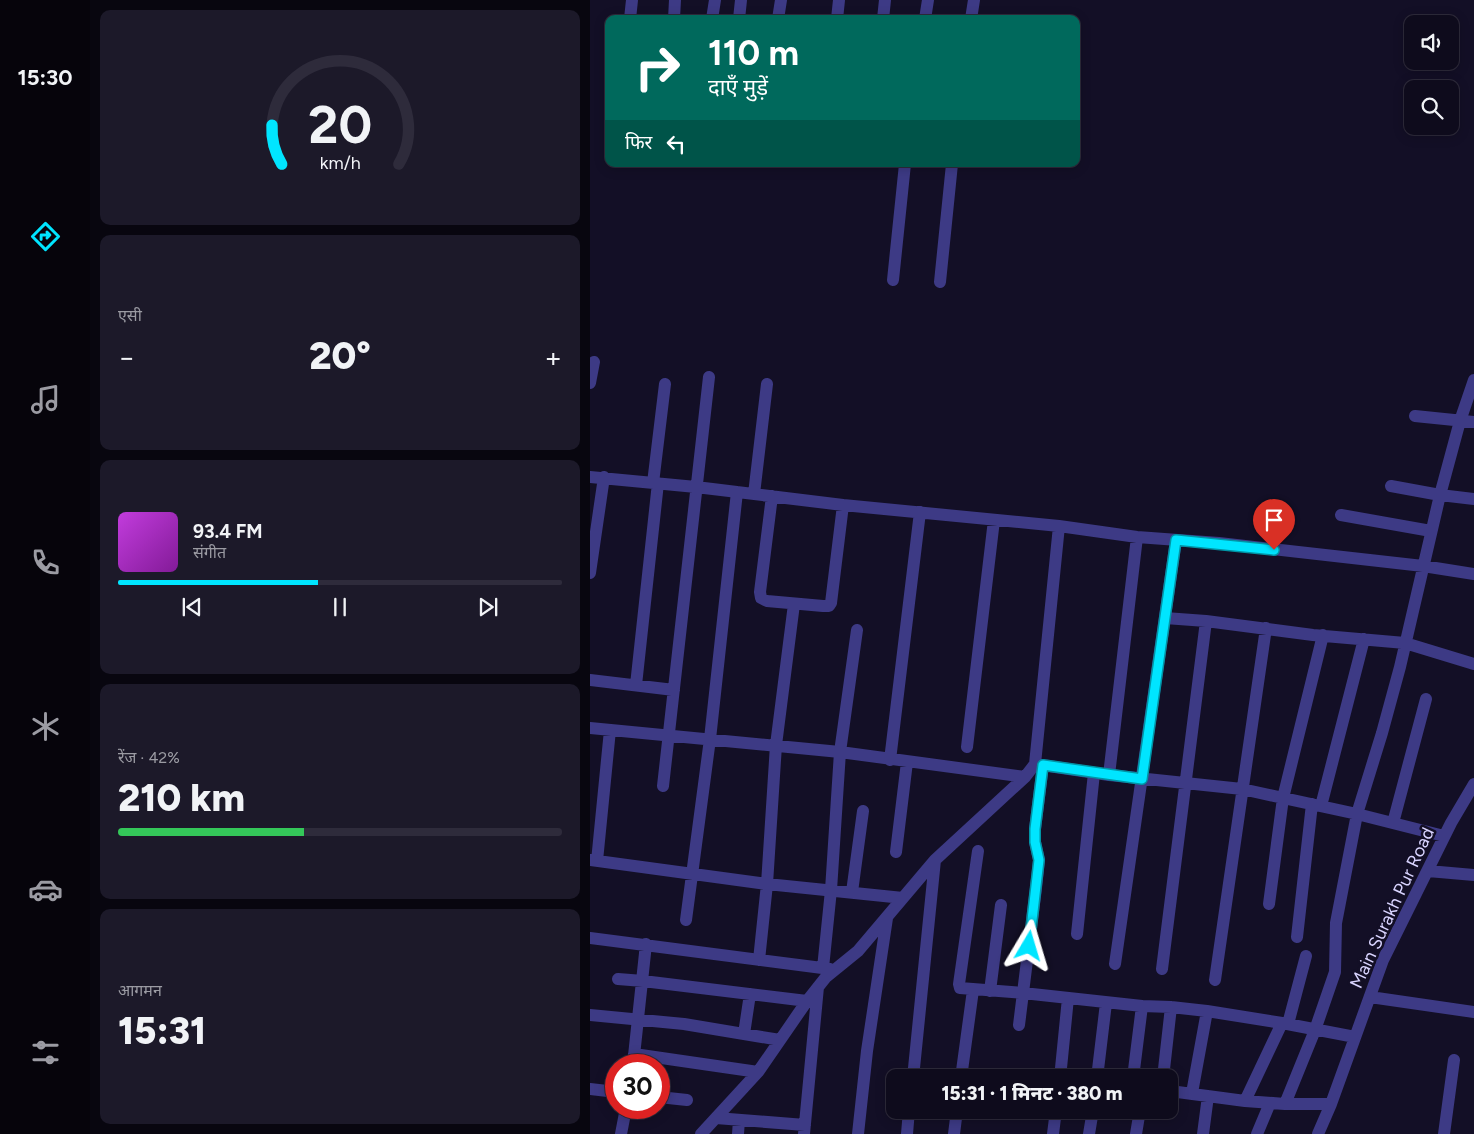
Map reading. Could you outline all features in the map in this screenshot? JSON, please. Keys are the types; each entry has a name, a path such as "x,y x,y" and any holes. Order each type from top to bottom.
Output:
{"street":[{"path":"630,15 632,0"},
{"path":"674,15 675,0"},
{"path":"713,15 715,0"},
{"path":"739,15 741,0"},
{"path":"779,15 781,0"},
{"path":"837,15 839,0"},
{"path":"883,15 885,0"},
{"path":"926,15 928,0"},
{"path":"972,15 974,0"},
{"path":"893,280 905,167"},
{"path":"940,282 952,167"},
{"path":"590,383 594,362"},
{"path":"663,786 709,377"},
{"path":"1285,1104 1315,1030 1335,972 1336,923 1358,814 1382,733 1440,495 1460,421 1474,380"},
{"path":"636,685 665,384"},
{"path":"754,494 767,384"},
{"path":"1415,416 1474,422"},
{"path":"590,477 696,487 843,505 1059,526 1137,537 1423,566 1474,574"},
{"path":"590,573 604,477"},
{"path":"1391,486 1474,499"},
{"path":"686,920 710,739 737,492"},
{"path":"772,496 760,592 761,598 767,601 829,606 831,603 843,505"},
{"path":"890,760 920,512"},
{"path":"1341,515 1431,531"},
{"path":"967,747 994,520"},
{"path":"1019,1025 1039,860 1035,842 1035,829 1059,526"},
{"path":"1109,775 1137,537"},
{"path":"1115,964 1176,540"},
{"path":"758,960 767,884 776,745 794,604"},
{"path":"1165,618 1405,643 1474,664"},
{"path":"1162,969 1206,621"},
{"path":"1215,980 1266,628"},
{"path":"829,969 831,890 840,752 857,630"},
{"path":"1269,904 1283,798 1324,636"},
{"path":"1297,937 1317,805 1364,639"},
{"path":"590,680 674,690"},
{"path":"1393,823 1426,699"},
{"path":"590,728 840,752 1025,777"},
{"path":"610,730 594,860 767,884 903,898"},
{"path":"896,852 907,762"},
{"path":"1039,764 1109,775 1242,789 1358,814 1444,836"},
{"path":"701,1134 758,1072 829,969 858,951 936,860 1039,764"},
{"path":"1077,934 1094,773"},
{"name":"Main Surakh Pur Road","path":"1318,1134 1331,1104 1383,960 1444,836 1474,784"},
{"path":"852,892 863,811"},
{"path":"978,851 959,984 963,990 1023,993 1106,1003 1171,1007 1285,1023 1355,1037"},
{"path":"914,1069 936,860"},
{"path":"1428,870 1474,875"},
{"path":"990,991 1001,905"},
{"path":"858,1134 887,918"},
{"path":"590,938 829,969"},
{"path":"635,1054 646,944"},
{"path":"1245,1101 1285,1023 1306,956"},
{"path":"618,979 807,1001"},
{"path":"716,1118 804,1130 818,986"},
{"path":"963,1069 973,990"},
{"path":"744,1034 750,994"},
{"path":"1370,996 1474,1012"},
{"path":"1061,1069 1068,998"},
{"path":"1098,1069 1106,1003"},
{"path":"1134,1069 1142,1006"},
{"path":"1164,1069 1171,1007"},
{"path":"1192,1093 1207,1012"},
{"path":"590,1015 684,1024 780,1040"},
{"path":"1444,1134 1454,1060"},
{"path":"670,1063 758,1072"},
{"path":"590,1090 605,1091"},
{"path":"1178,1092 1245,1101 1285,1104 1331,1104"},
{"path":"1203,1134 1208,1096"},
{"path":"670,1098 687,1100"},
{"path":"1257,1134 1270,1103"},
{"path":"621,1134 624,1119"},
{"path":"907,1134 908,1119"},
{"path":"954,1134 956,1119"},
{"path":"1053,1134 1055,1119"},
{"path":"1089,1134 1092,1119"},
{"path":"1136,1134 1138,1119"},
{"path":"738,1134 739,1120"}],"route":[{"path":"1029,946 1039,860 1035,842 1035,829 1043,765 1142,779 1176,540 1274,550"}]}
